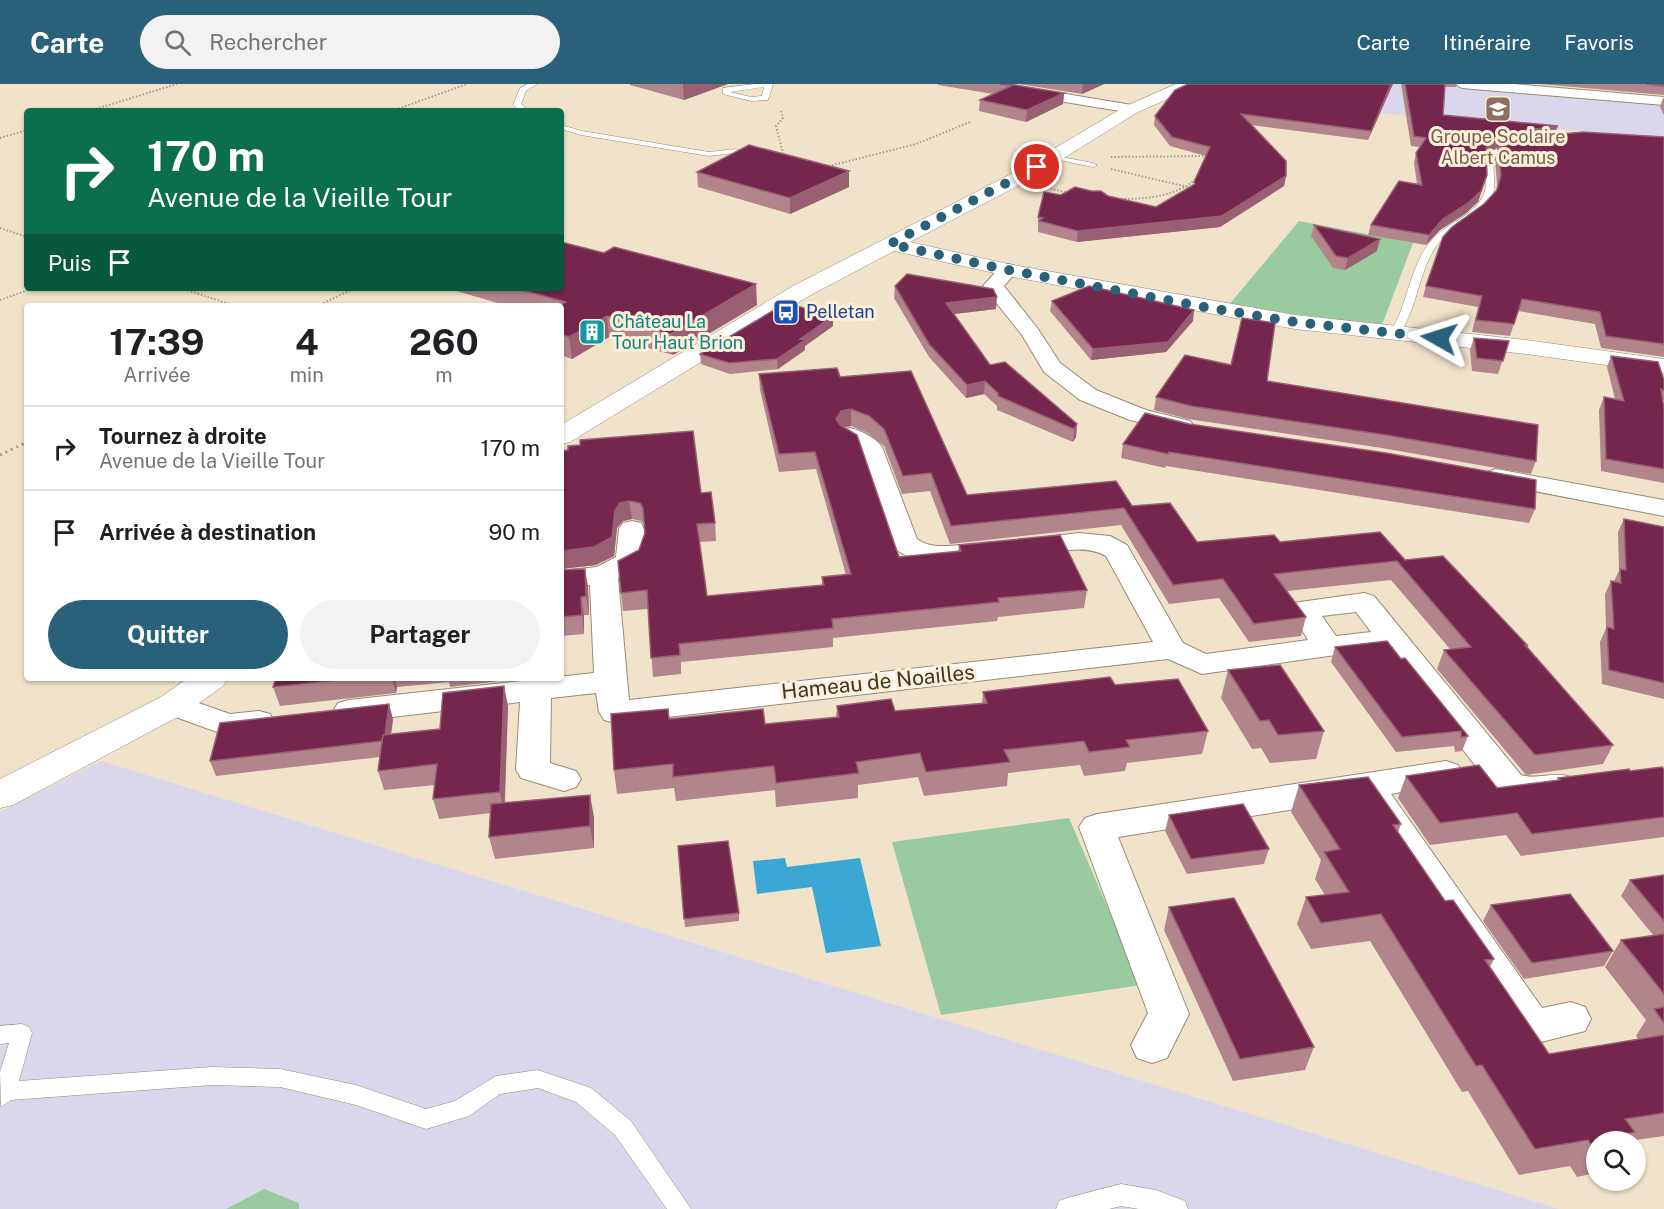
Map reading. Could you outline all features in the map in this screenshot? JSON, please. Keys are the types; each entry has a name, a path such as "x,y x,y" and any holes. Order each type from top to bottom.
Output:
{"street":[{"path":"978,84 1132,109"},
{"path":"564,434 801,291 1020,177 1132,109 1189,84"},
{"path":"1462,84 1664,101"},
{"path":"890,244 1008,270 1295,322 1664,366"},
{"path":"1008,270 993,286 1031,333 1052,367 1088,395 1138,415 1210,431"},
{"path":"850,435 870,447 905,543 916,552 941,555 1079,541 1100,542 1117,551 1172,649 1202,664 1378,640 1397,645"},
{"path":"1470,472 1664,508"},
{"path":"564,579 603,575 629,561 632,529"},
{"name":"Hameau de Noailles","path":"603,575 610,681 615,712 1172,649"},
{"path":"1328,647 1303,609 1365,602 1509,784 1526,789 1583,781"},
{"path":"0,795 173,705 207,681"},
{"path":"323,714 610,681"},
{"path":"536,690 533,770 564,779"},
{"path":"173,705 228,725 287,718"},
{"path":"1152,1045 1169,1014 1097,827 1493,765"},
{"path":"1368,786 1533,1027 1571,1019"}],"lane":[{"path":"521,108 517,105 523,90 533,84"},
{"path":"768,84 765,98 751,99 727,94 726,90 768,84"},
{"path":"564,128 593,135 709,154 735,151 776,162"},
{"path":"1395,333 1406,320 1426,258 1434,243 1470,217 1488,198 1491,184 1489,158 1493,153 1508,147 1530,144"},
{"path":"1053,157 1092,165"},
{"path":"0,1035 22,1033 3,1095 212,1076 280,1078 356,1095 426,1119 461,1108 496,1085 538,1079 583,1095 623,1128 680,1209"},
{"path":"1067,1209 1121,1195 1156,1201 1177,1209"}],"path":[{"path":"99,108 177,84"},
{"path":"400,108 467,84"},
{"path":"751,99 780,107 783,118 776,126 784,157 776,162"},
{"path":"823,168 916,144 970,122"},
{"path":"0,138 24,131"},
{"path":"1204,156 1209,168"},
{"path":"1110,157 1214,156"},
{"path":"1092,165 1197,189"},
{"path":"1119,199 1153,198 1188,187 1202,175"},
{"path":"1040,187 1072,194"},
{"path":"0,228 24,236"},
{"path":"0,300 26,291"},
{"path":"190,291 226,303"},
{"path":"323,303 349,291"},
{"path":"0,455 24,443"}],"shaded area":[{"name":"Groupe Scolaire Albert Camus","path":"1210,84 1426,84 1664,104 1664,138 1180,96"},
{"path":"101,761 1559,1209 0,1209 0,812"}],"green space":[{"path":"1299,221 1413,243 1382,325 1228,306"},
{"path":"1069,818 1141,985 941,1015 892,842"},
{"path":"264,1189 299,1203 299,1209 226,1209"}],"water":[{"path":"785,858 787,867 860,858 881,946 826,953 812,887 757,894 753,861"}],"building":[{"path":"1000,84 1064,93 1027,110 980,100 1011,86"},
{"path":"1188,84 1391,84 1371,131 1241,114 1286,161 1286,176 1222,216 1078,231 1039,221 1043,218 1038,217 1044,192 1061,195 1075,187 1101,191 1108,196 1156,207 1195,184 1210,147 1172,137 1155,116 1175,90"},
{"path":"1405,84 1445,84 1443,115 1558,126 1520,131 1494,140 1486,148 1487,175 1481,191 1468,203 1443,219 1429,235 1371,225 1399,181 1422,185 1416,153 1426,138 1414,136"},
{"path":"1583,132 1664,137 1664,344 1606,336 1600,312 1522,299 1514,324 1476,320 1482,296 1426,286 1443,237 1452,227 1484,204 1497,190 1501,175 1498,149 1542,136"},
{"path":"749,145 849,171 790,198 697,172"},
{"path":"1314,225 1380,239 1348,258 1336,256"},
{"path":"564,243 604,253 614,247 756,284 671,334 607,316 569,337 564,335 564,303 566,302 526,291 564,291"},
{"path":"907,274 993,289 997,297 946,303 990,365 1005,362 1077,424 1074,429 998,396 998,393 985,381 967,385 929,344 895,286"},
{"path":"1089,286 1194,310 1168,342 1093,349 1052,301"},
{"path":"786,303 833,316 800,339 805,340 777,359 729,363 700,354"},
{"path":"1242,318 1275,323 1267,381 1538,425 1536,461 1386,435 1191,406 1156,397 1185,355 1231,365"},
{"path":"1474,338 1509,341 1503,361 1477,358"},
{"path":"1611,356 1658,362 1664,380 1664,390 1661,389 1664,409 1664,469 1606,459 1604,397 1624,401"},
{"path":"837,368 840,377 911,371 967,495 1116,481 1132,506 1170,503 1197,542 1274,535 1280,542 1380,532 1405,560 1443,556 1528,646 1525,645 1613,745 1535,755 1444,650 1471,647 1397,561 1274,574 1306,617 1254,624 1223,579 1173,585 1124,508 951,526 931,473 903,476 884,429 869,416 851,409 841,411 836,419 840,425 857,435 899,557 961,551 959,545 1060,535 1087,590 998,598 999,602 832,619 833,628 679,644 680,655 651,658 647,590 621,593 618,561 639,550 645,533 643,508 640,503 629,501 620,503 615,510 612,537 594,547 564,551 564,451 568,450 568,446 580,445 580,440 693,431 701,493 711,492 715,523 697,524 707,596 824,585 822,577 851,574 815,452 779,454 759,374"},
{"path":"1145,413 1189,424 1386,453 1536,480 1535,509 1169,452 1168,454 1123,444"},
{"path":"1624,519 1664,527 1664,683 1609,670 1607,627 1614,629 1611,581 1621,583 1620,569 1626,570"},
{"path":"585,569 586,596 581,597 582,615 564,617 564,570"},
{"path":"1387,641 1401,659 1405,658 1468,736 1461,737 1461,731 1402,737 1335,647"},
{"path":"1280,665 1324,731 1278,735 1269,720 1260,721 1228,670"},
{"path":"1110,677 1115,685 1178,679 1208,731 1126,740 1130,747 1089,752 1084,741 1004,750 1010,762 926,772 920,753 856,762 859,773 776,783 774,766 673,777 673,764 614,770 611,714 668,709 669,719 763,709 765,724 839,717 837,706 891,699 895,711 987,703 983,692"},
{"path":"275,681 328,681 273,687"},
{"path":"504,686 500,792 433,799 437,764 378,771 383,735 440,729 443,693"},
{"path":"389,704 385,735 382,741 210,761 220,723"},
{"path":"1479,765 1497,788 1560,780 1558,778 1662,767 1664,769 1664,817 1532,834 1517,813 1440,823 1406,776"},
{"path":"1368,777 1401,824 1393,825 1445,901 1453,900 1494,959 1485,960 1549,1054 1664,1035 1664,1113 1625,1119 1634,1131 1586,1131 1586,1140 1535,1149 1482,1065 1476,1066 1381,914 1321,923 1306,897 1349,892 1324,852 1340,849 1299,785"},
{"path":"590,795 590,826 489,837 491,804"},
{"path":"1243,804 1269,849 1191,859 1169,815"},
{"path":"728,841 739,913 684,919 678,846"},
{"path":"1664,875 1664,921 1630,880"},
{"path":"1570,894 1613,951 1532,963 1491,905"},
{"path":"1234,898 1314,1047 1240,1059 1169,907"},
{"path":"1664,934 1664,994 1621,940"},
{"path":"1664,1007 1664,1023 1654,1009"}],"place":[{"name":"Groupe Scolaire Albert Camus","path":"1498,109"},
{"name":"Pelletan","path":"786,312"},
{"name":"Château La Tour Haut Brion","path":"592,332"}],"route":[{"path":"1037,167 890,244 1008,270 1204,307 1295,322 1439,338"}]}
